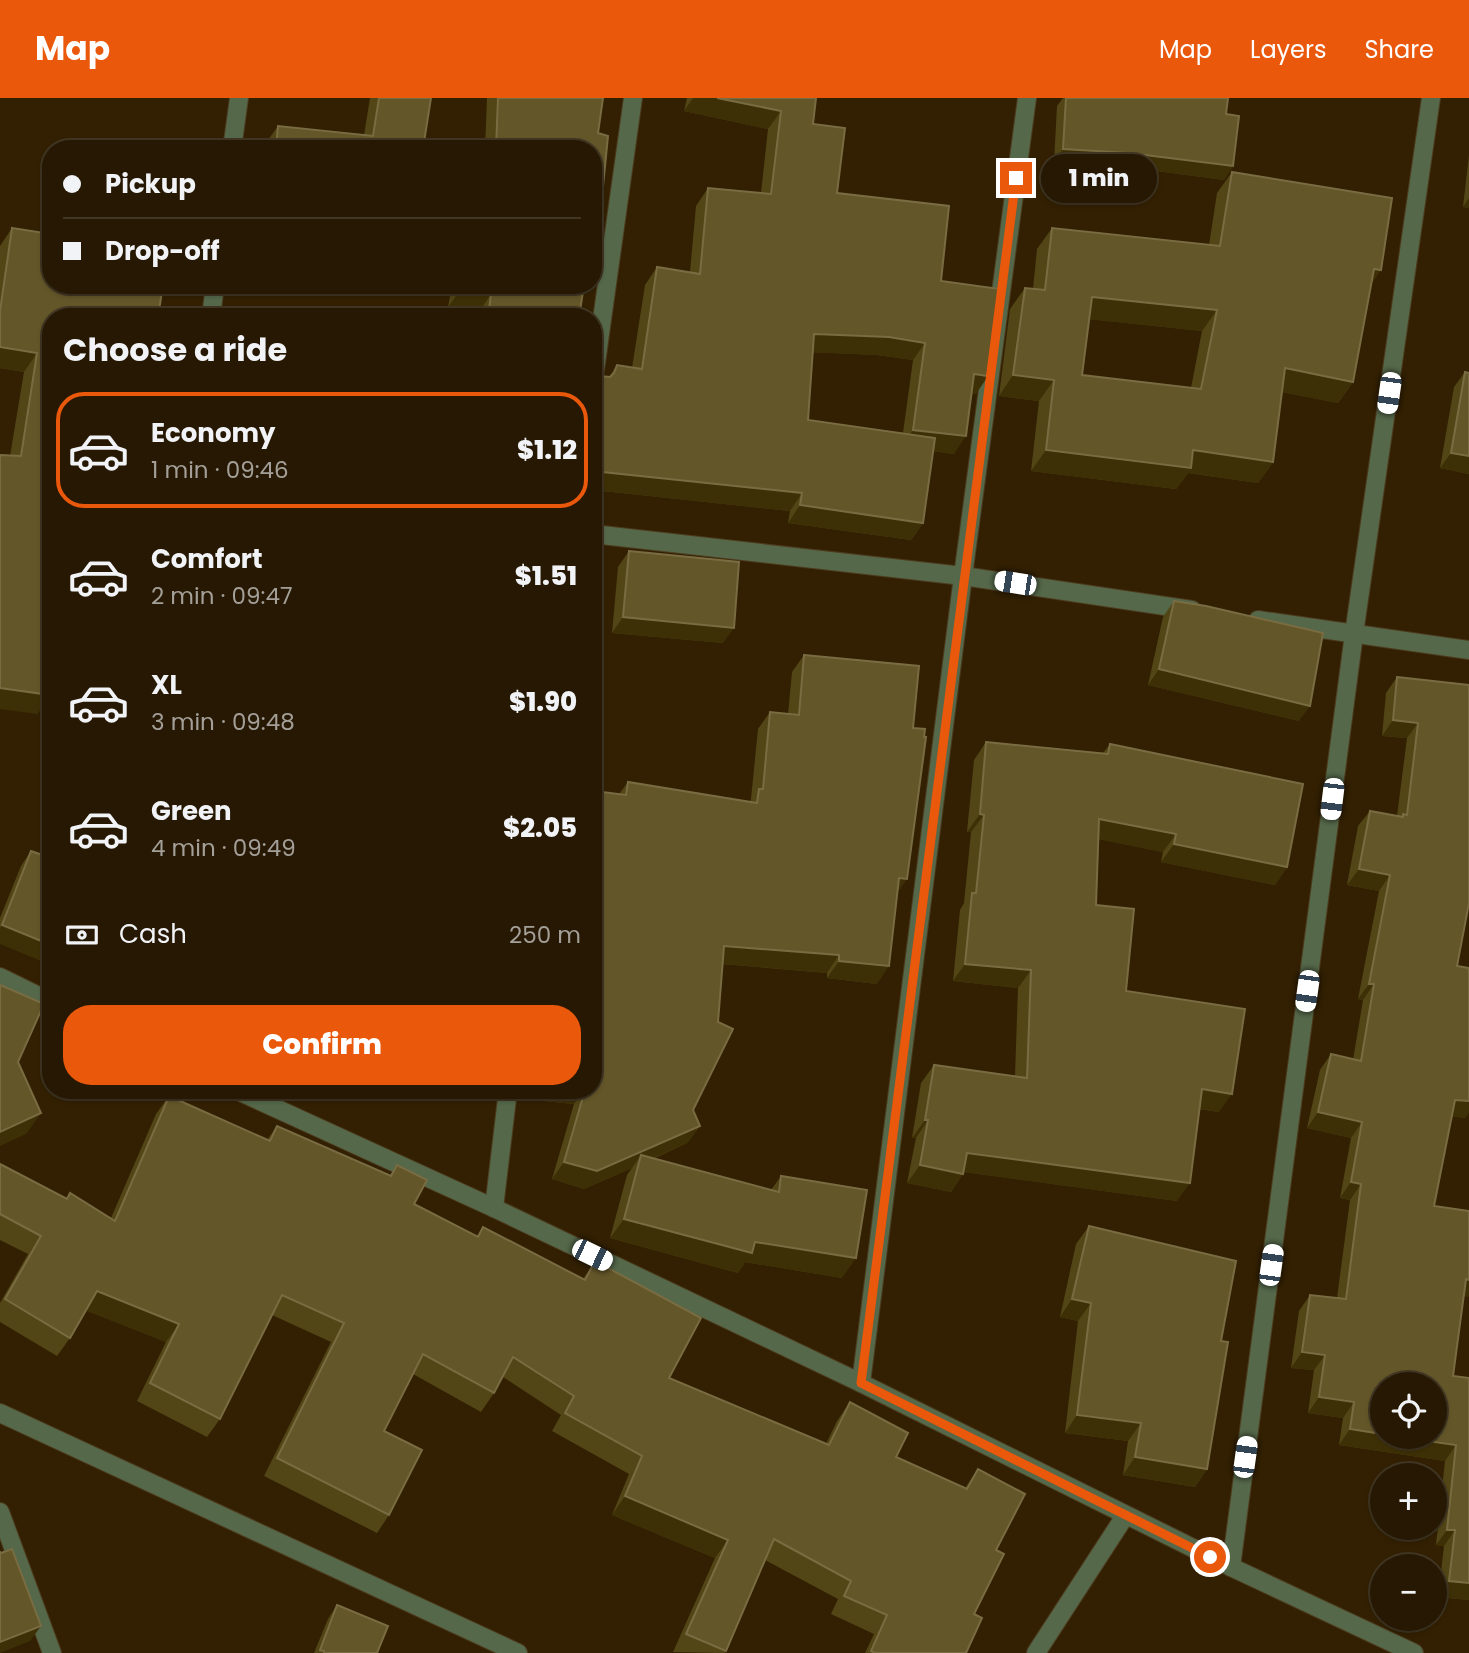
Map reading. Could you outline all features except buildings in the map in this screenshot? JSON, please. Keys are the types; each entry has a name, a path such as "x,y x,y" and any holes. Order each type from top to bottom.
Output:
{"street":[{"path":"233,140 239,98"},
{"path":"602,320 633,98"},
{"path":"861,1383 963,576 1027,98"},
{"path":"1231,1567 1354,634 1431,98"},
{"path":"602,535 963,576 1206,612"},
{"path":"1246,618 1469,650"},
{"path":"0,977 42,998"},
{"path":"256,1099 494,1208 861,1383 1125,1516 1414,1653"},
{"path":"494,1208 507,1099"},
{"path":"0,1413 518,1653"},
{"path":"0,1512 52,1653"},
{"path":"1036,1653 1125,1516"}],"route":[{"path":"1016,178 861,1383 1210,1557"}]}
